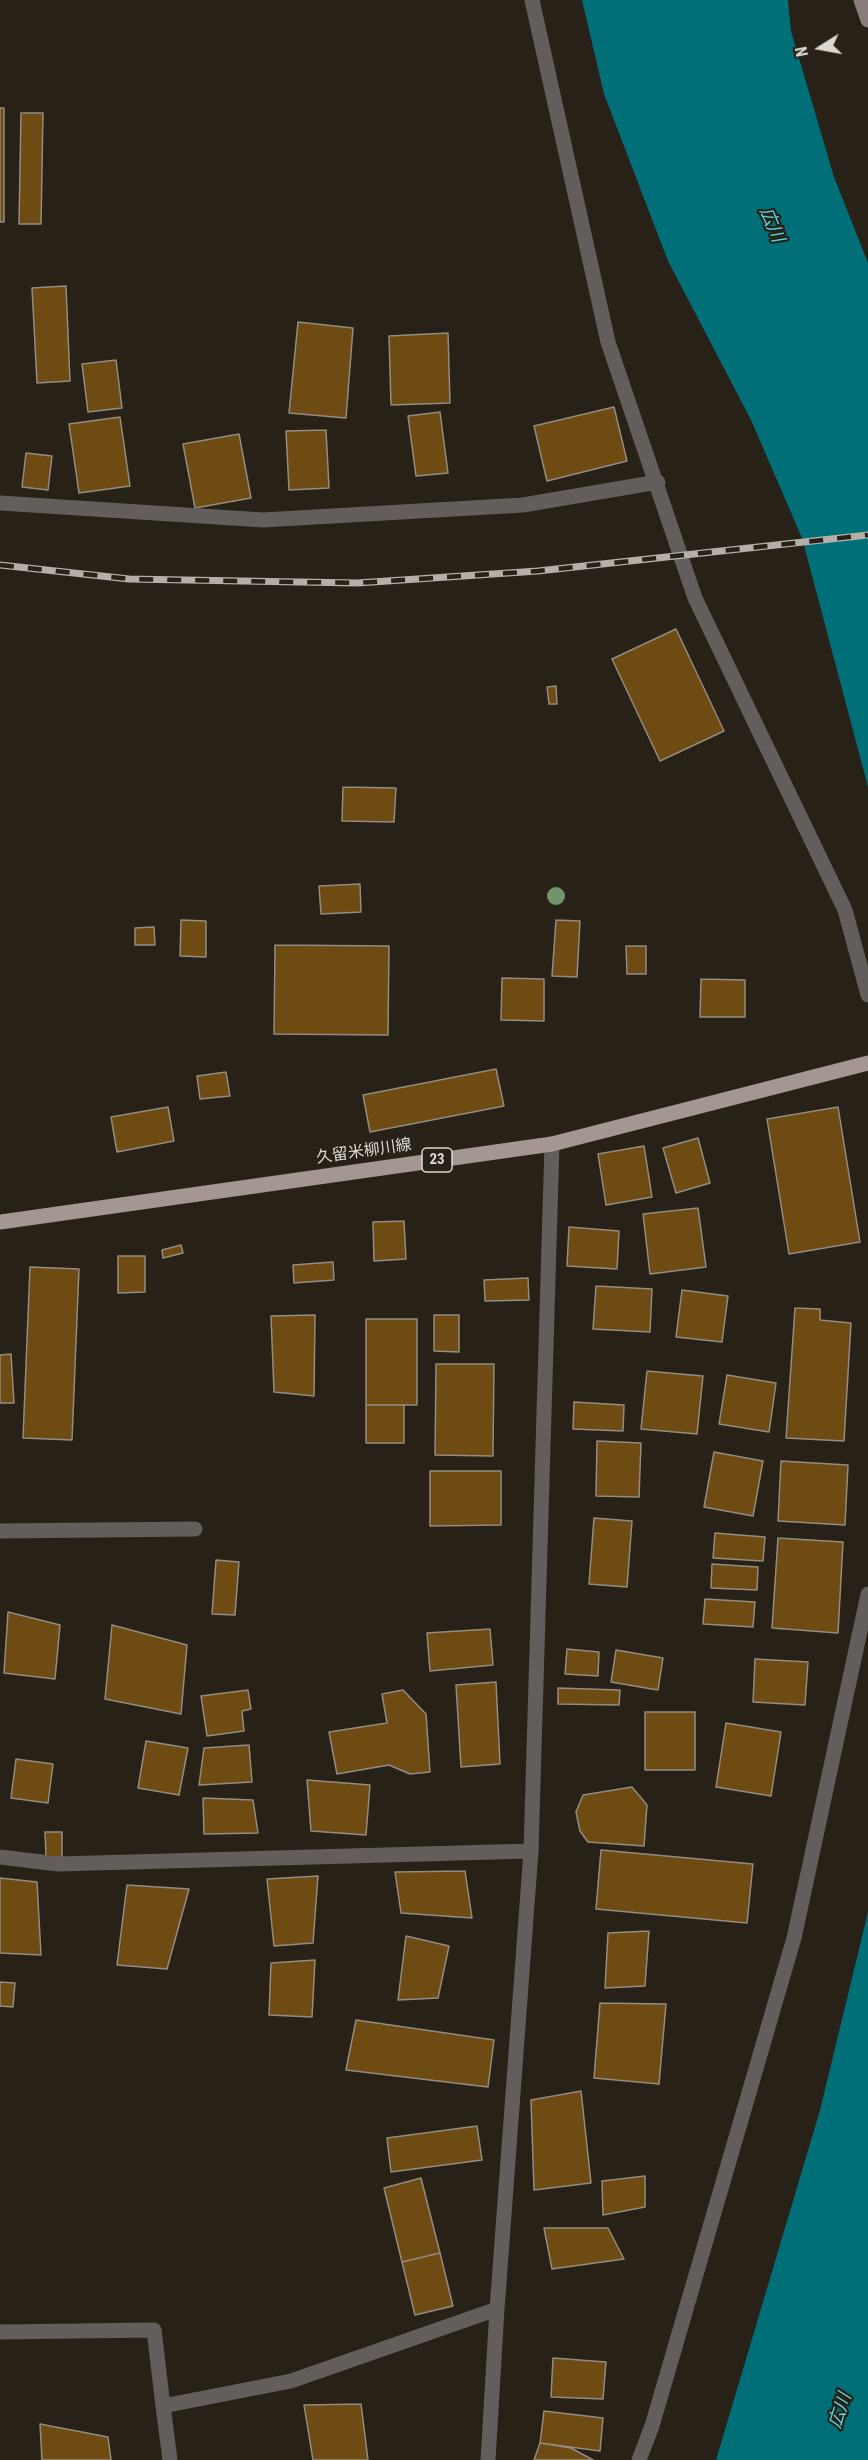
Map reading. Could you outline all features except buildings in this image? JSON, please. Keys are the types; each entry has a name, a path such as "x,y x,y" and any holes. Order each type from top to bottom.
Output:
{"main road":[{"path":"861,0 868,20"},
{"name":"久留米柳川線","path":"0,1222 552,1144 868,1063"}],"street":[{"path":"532,0 608,342 658,482 695,598 845,910 868,995"},
{"path":"0,503 263,520 523,505 658,482"},
{"path":"488,2460 531,1851 552,1144"},
{"path":"0,1531 195,1529"},
{"path":"639,2460 652,2426 794,1938 868,1594"},
{"path":"0,1857 58,1864 531,1851"},
{"path":"163,2406 291,2381 497,2309"},
{"path":"0,2332 154,2330 170,2460"}],"water":[{"name":"広川","path":"582,0 788,0 791,31 834,177 868,263 868,787 802,538 751,420 668,261 604,94"},
{"name":"広川","path":"868,1912 868,2460 716,2460 820,2110"}],"railway":[{"path":"0,565 129,579 357,583 538,571 868,535"}]}
